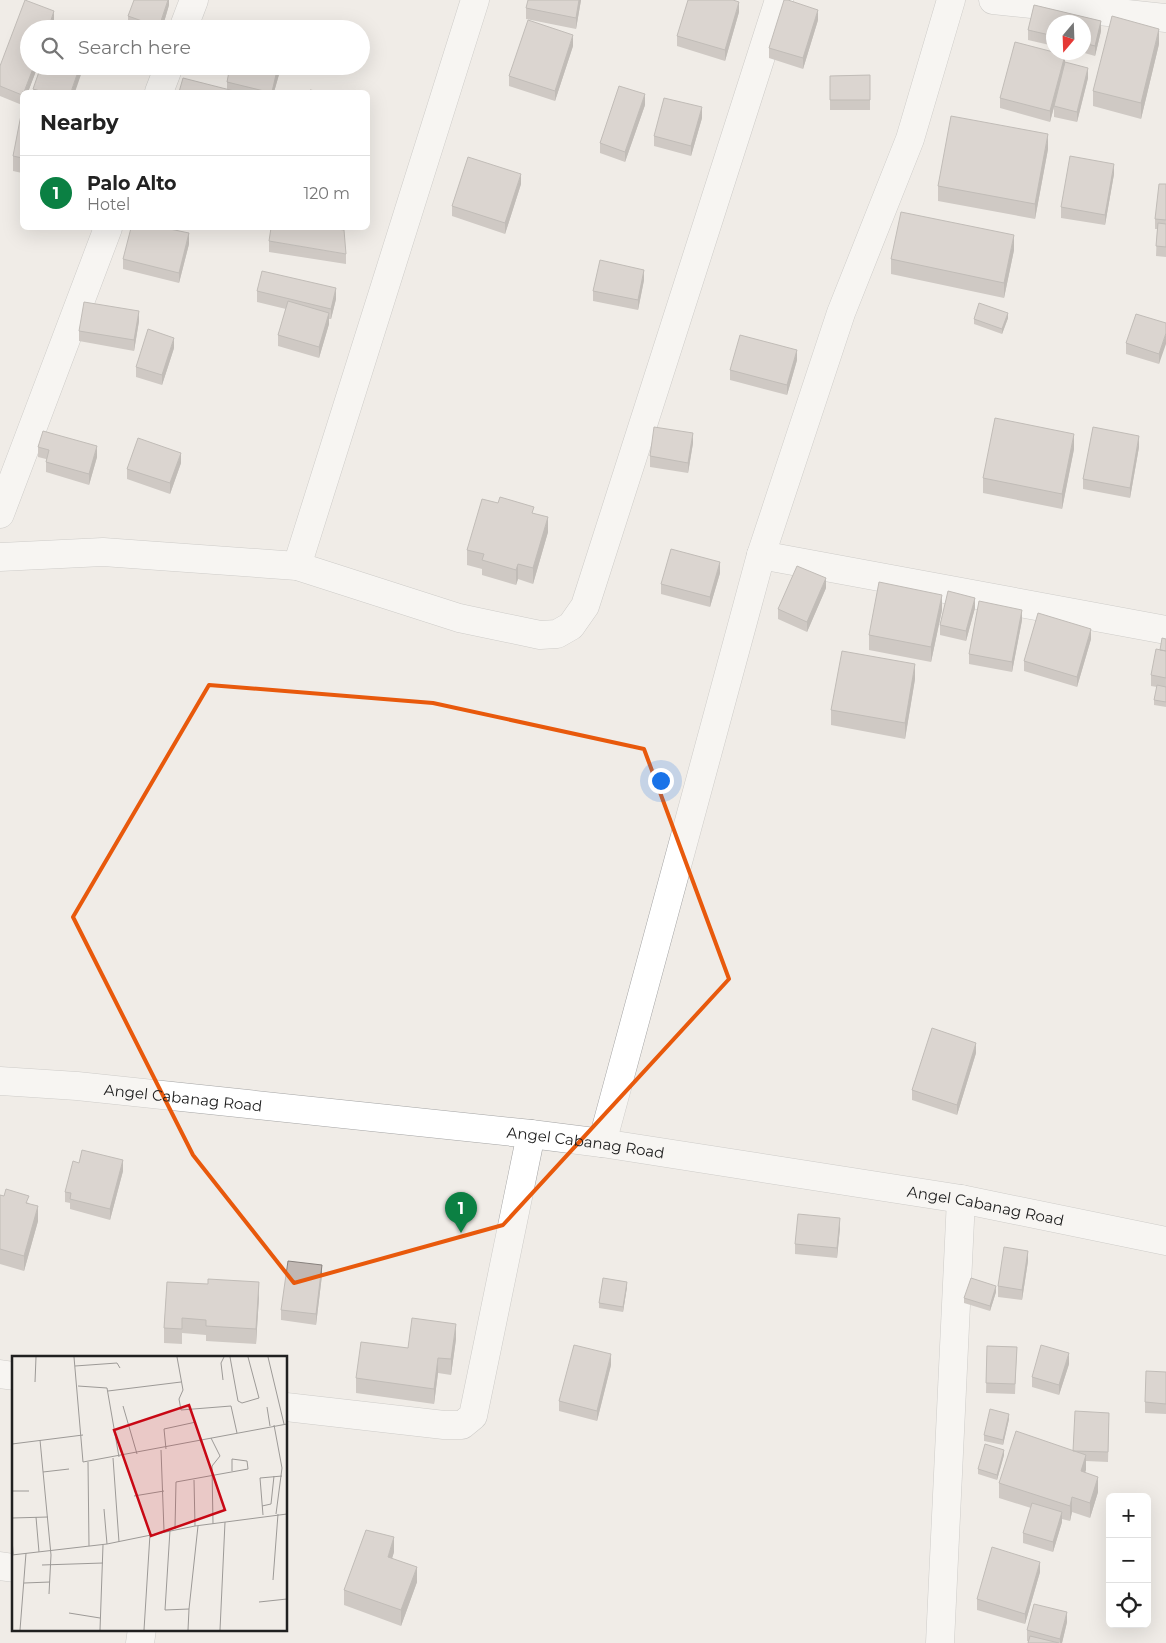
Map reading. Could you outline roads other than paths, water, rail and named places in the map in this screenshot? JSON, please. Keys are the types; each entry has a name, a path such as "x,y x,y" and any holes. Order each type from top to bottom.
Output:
{"street":[{"path":"186,20 194,0"},
{"path":"297,566 475,0"},
{"path":"0,558 103,552 297,566 459,618 540,635 557,634 570,626 586,606 779,0"},
{"path":"602,1143 761,554 841,313 910,139 951,0"},
{"path":"993,0 1166,18"},
{"path":"160,90 166,75"},
{"path":"0,514 107,230"},
{"path":"761,554 1166,630"},
{"name":"Angel Cabanag Road","path":"0,1081 77,1086 602,1143 961,1199 1166,1242"},
{"path":"288,1407 444,1424 462,1424 473,1416 531,1134"},
{"path":"940,1643 961,1199"},
{"path":"140,1643 142,1630"}],"place":[{"name":"Palo Alto","path":"461,1233"}]}
